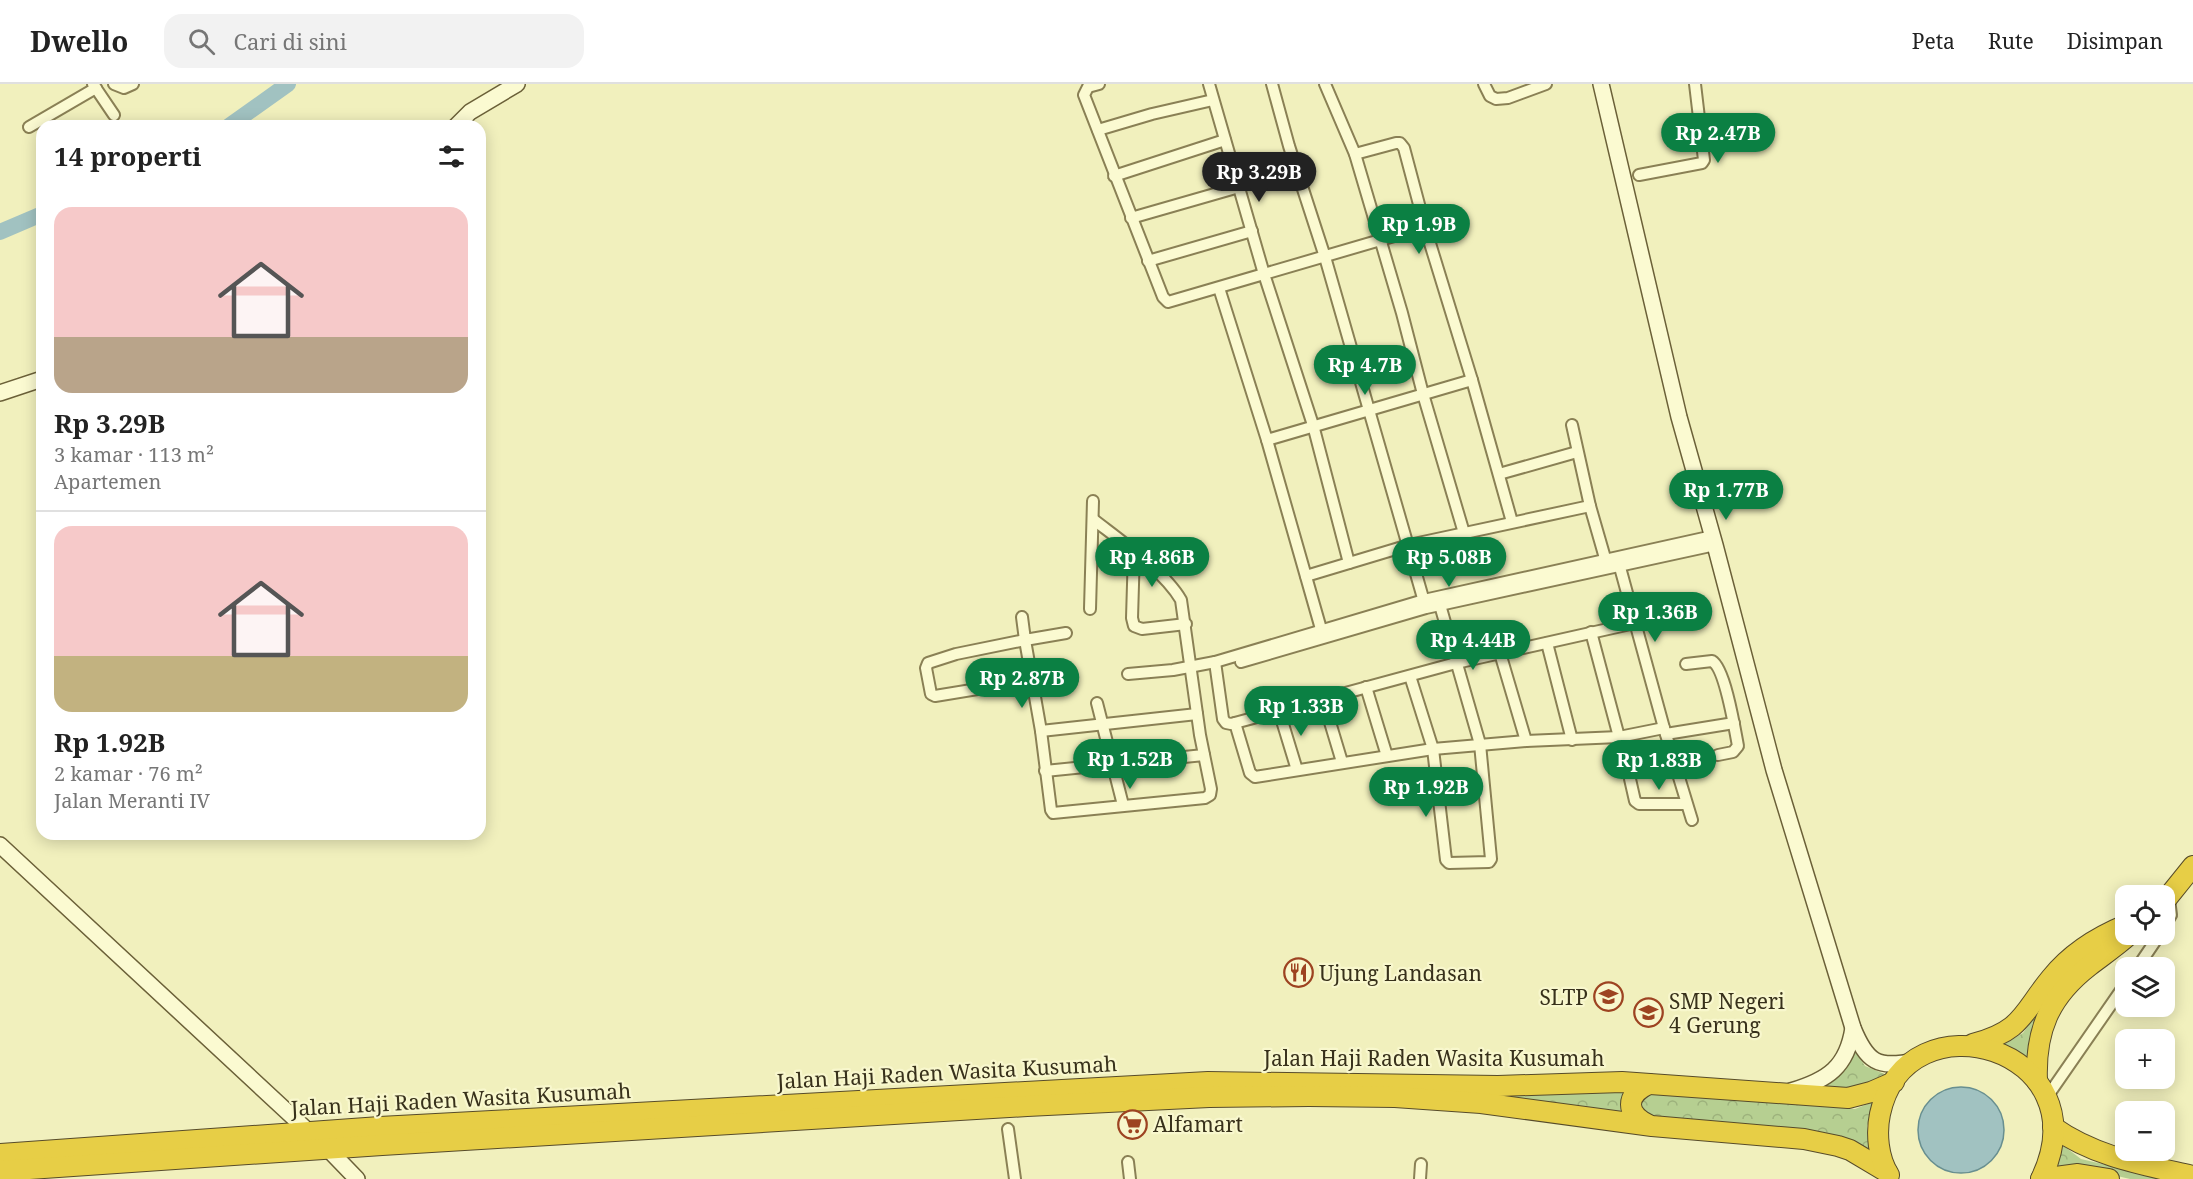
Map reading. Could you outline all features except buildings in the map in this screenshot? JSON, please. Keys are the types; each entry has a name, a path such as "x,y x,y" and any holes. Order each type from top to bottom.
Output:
{"highway":[{"path":"2175,890 2193,866"},
{"path":"1970,1045 1995,1037 2012,1027 2025,1015 2052,976 2072,956 2094,940 2115,930"},
{"path":"2041,1179 2050,1158 2053,1127 2052,1116 2042,1089 2038,1043 2047,1014 2070,982 2116,945"},
{"path":"1889,1175 1879,1149 1878,1126 1883,1102 1894,1082 1914,1061 1951,1046 1970,1045 1996,1050 2019,1063 2042,1089"},
{"name":"Jalan Haji Raden Wasita Kusumah","path":"0,1154 309,1132 381,1136 1209,1090 1649,1084 1848,1098 1871,1092 1894,1082"},
{"path":"1649,1084 1637,1091 1632,1101 1632,1109 1636,1118 1652,1126"},
{"name":"Jalan Haji Raden Wasita Kusumah","path":"1209,1090 1481,1103 1652,1126 1804,1139 1850,1150 1889,1175"},
{"path":"2053,1127 2070,1139 2095,1151 2193,1176"},
{"name":"Jalan Haji Raden Wasita Kusumah","path":"0,1171 328,1149 381,1136"},
{"path":"2041,1179 2068,1174 2105,1179"}],"street":[{"path":"114,84 124,88 133,84"},
{"path":"462,120 470,112 517,84"},
{"path":"1099,84 1088,87 1084,95 1148,261 1163,297 1168,302 1425,227"},
{"path":"1209,84 1264,274 1313,425 1349,563"},
{"path":"1272,84 1289,146 1325,257 1425,604"},
{"path":"1324,84 1355,154 1464,533"},
{"path":"1484,84 1490,96 1501,99 1546,84"},
{"path":"1601,84 1679,417 1774,770 1853,1028 1862,1048 1872,1060 1886,1065 1914,1061"},
{"path":"1639,176 1702,163 1705,156 1695,84"},
{"path":"40,120 95,85 114,115"},
{"path":"1098,130 1152,114 1213,100"},
{"path":"29,127 36,123"},
{"path":"1703,142 1750,133"},
{"path":"1114,176 1226,141"},
{"path":"1355,154 1396,143 1402,145 1407,156 1425,227 1472,380 1512,522"},
{"path":"1131,218 1239,187"},
{"path":"1148,261 1252,231"},
{"path":"1219,288 1267,440 1322,634"},
{"path":"1267,440 1472,380"},
{"path":"0,393 36,381"},
{"path":"1572,425 1606,564"},
{"path":"1499,474 1577,452"},
{"path":"1090,609 1093,501"},
{"path":"1306,576 1409,545 1590,506"},
{"path":"1022,617 1053,813 1205,798 1210,794 1183,606 1179,597 1134,551 1094,520"},
{"path":"1128,674 1192,670 1215,665 1425,604 1714,541"},
{"path":"1134,551 1132,618 1134,626 1139,629 1186,624"},
{"path":"1618,562 1692,820"},
{"path":"1425,604 1440,605 1606,564"},
{"path":"1410,676 1433,749 1446,860 1449,863 1488,863 1491,860 1480,744 1440,605"},
{"path":"1215,665 1223,719 1227,724 1456,663 1635,623"},
{"path":"1591,632 1619,737"},
{"path":"1066,633 956,654 928,663 926,668 931,694 935,696 1032,680 1072,679"},
{"path":"1547,643 1572,740"},
{"path":"1500,653 1526,741"},
{"path":"1686,664 1710,661 1717,664 1734,723 1737,748 1733,752 1718,755"},
{"path":"1366,687 1387,756"},
{"path":"1323,699 1342,762"},
{"path":"1097,703 1123,805"},
{"path":"1279,711 1297,770"},
{"path":"1041,731 1197,714"},
{"path":"1235,723 1252,776 1433,749 1526,741 1619,737 1734,723"},
{"path":"1045,771 1204,754"},
{"path":"1630,779 1635,801 1639,804 1686,804"},
{"path":"0,845 309,1132"},
{"path":"2042,1089 2115,997"},
{"path":"1782,1094 1817,1082 1836,1069 1847,1054 1853,1028"},
{"path":"1008,1129 1015,1179"},
{"path":"328,1149 357,1179"},
{"path":"1128,1162 1130,1179"},
{"path":"1420,1179 1421,1164"}],"green space":[{"path":"2067,972 2065,982 2030,1037 2029,1064 2001,1046 2023,1033"},
{"path":"1854,1049 1865,1066 1887,1075 1863,1094 1816,1092 1840,1075"},
{"path":"1354,1083 1631,1085 1626,1114"},
{"path":"1645,1091 1855,1109 1878,1100 1867,1126 1871,1152 1642,1119 1635,1098"},
{"path":"2060,1143 2081,1159 2166,1179 2130,1179 2075,1166 2051,1171"}],"water":[{"path":"1961,1087 1977,1091 1991,1100 2000,1114 2004,1130 2000,1146 1991,1160 1977,1169 1961,1173 1945,1169 1931,1160 1922,1146 1918,1130 1922,1114 1931,1100 1945,1091"}],"waterway":[{"path":"237,120 288,84"},
{"path":"0,232 36,217"}],"place":[{"name":"Ujung Landasan","path":"1298,973"},
{"name":"SLTP","path":"1609,997"},
{"name":"SMP Negeri 4 Gerung","path":"1648,1013"},
{"name":"Alfamart","path":"1132,1124"}]}
